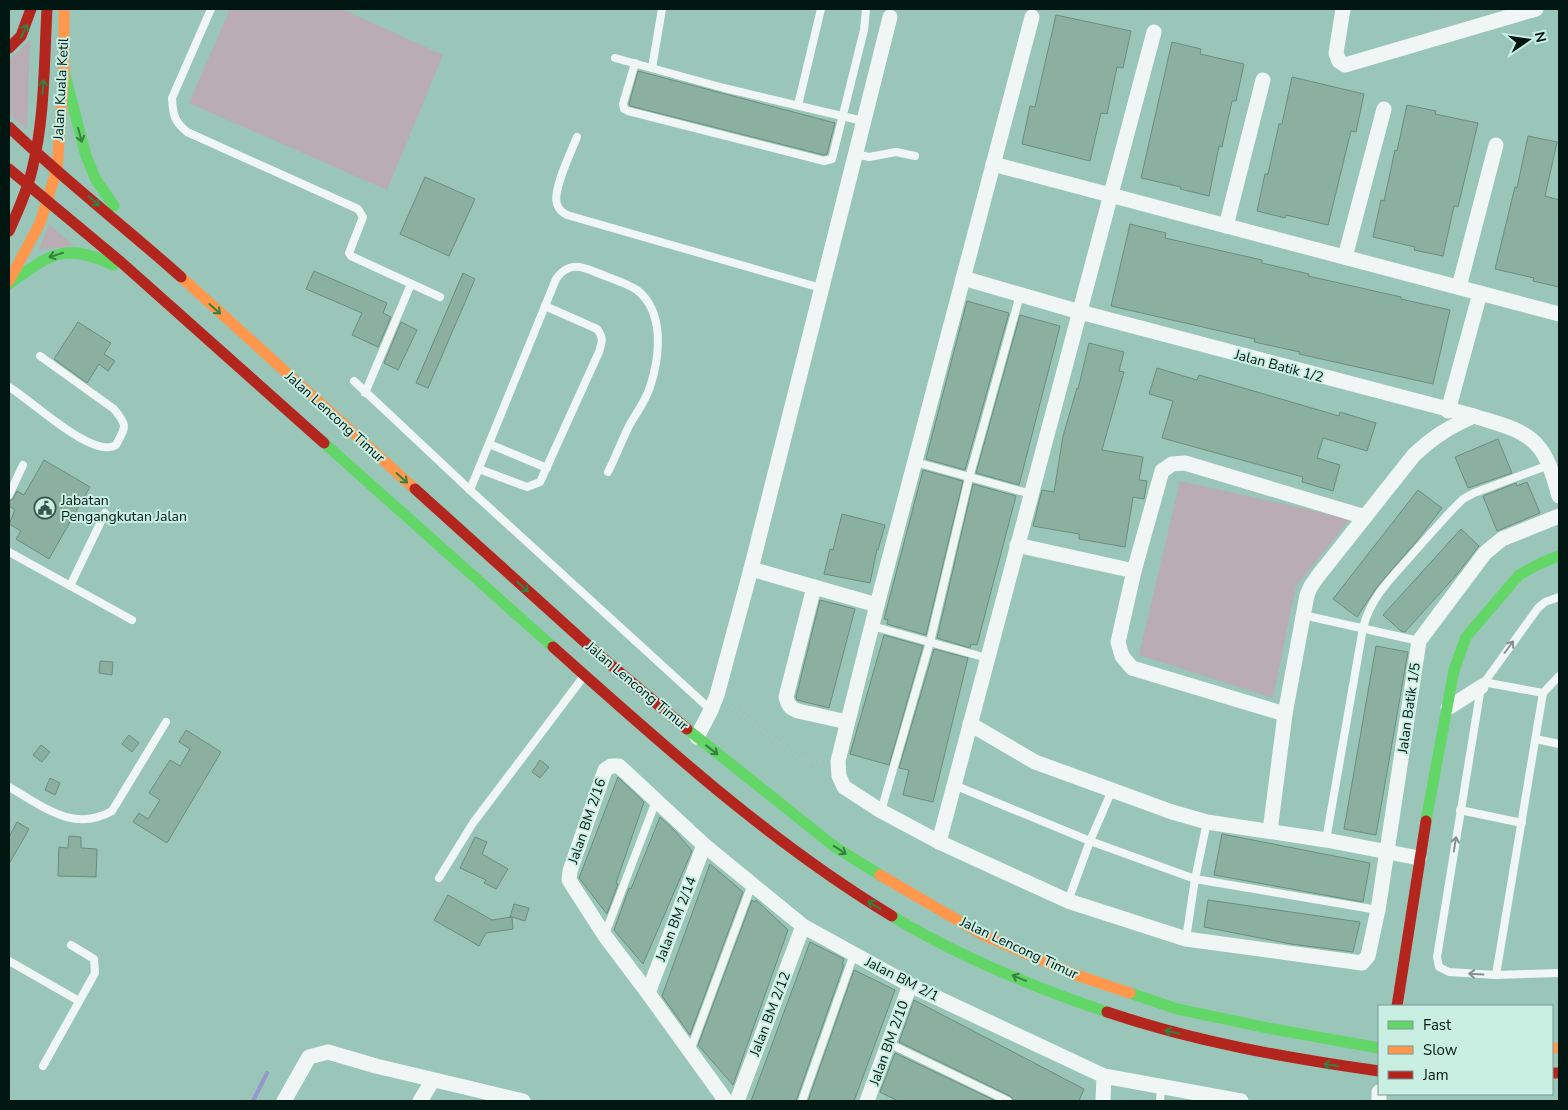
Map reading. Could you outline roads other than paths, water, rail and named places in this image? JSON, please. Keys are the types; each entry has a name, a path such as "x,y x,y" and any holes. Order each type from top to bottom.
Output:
{"main road":[{"path":"9,48 16,44 22,36 32,9"},
{"name":"Jalan Kuala Ketil","path":"9,231 20,208 36,153 43,90 46,9"},
{"name":"Jalan Kuala Ketil","path":"9,282 40,223 57,169 64,70 64,9"},
{"path":"64,70 82,142 96,180 134,235"},
{"name":"Jalan Lencong Timur","path":"9,127 36,153 134,235 584,642 697,738 835,846 906,891 983,935 1076,975 1177,1009 1378,1048"},
{"name":"Jalan Lencong Timur","path":"9,169 134,274 586,674 680,760 750,817 839,882 912,929 970,958 1060,995 1160,1029 1288,1058 1378,1071"},
{"path":"9,282 41,261 64,252 89,254 134,274"},
{"path":"1397,1005 1419,858 1454,670 1466,637 1519,575 1559,556"}],"street":[{"path":"1342,9 1336,53 1339,61 1345,65 1536,9"},
{"path":"697,738 716,695 751,569 890,17"},
{"path":"1032,17 847,722 838,761 839,776 844,786 882,811 939,842 1068,900 1186,939"},
{"path":"939,842 1154,32"},
{"path":"1226,226 1263,80"},
{"path":"1345,257 1384,109"},
{"path":"1459,287 1496,145"},
{"path":"993,164 1559,314"},
{"name":"Jalan Batik 1/2","path":"964,278 1080,312 1448,411 1474,416 1509,428 1525,435 1538,446 1549,465 1559,496"},
{"path":"1448,411 1480,293"},
{"path":"1270,831 1286,714 1303,615 1311,586 1414,456 1431,439 1450,427 1474,416"},
{"path":"1286,714 1132,668 1122,656 1118,642 1134,571 1162,471 1172,464 1185,463 1365,517"},
{"name":"Jalan Batik 1/5","path":"1186,939 1362,963 1368,956 1378,910 1419,641 1485,553 1502,539 1559,516"},
{"path":"1017,545 1134,571"},
{"path":"751,569 877,605"},
{"path":"814,587 786,697 787,704 792,709 798,711 847,722"},
{"path":"1448,708 1482,684"},
{"path":"970,724 1035,762 1172,812 1207,822 1326,840 1419,858"},
{"name":"Jalan BM 2/1","path":"611,766 619,766 704,845 803,926 910,985 1104,1076 1160,1094 1241,1101"},
{"name":"Jalan BM 2/16","path":"605,936 569,880 570,871 605,770 611,766"},
{"name":"Jalan BM 2/14","path":"648,992 704,845"},
{"name":"Jalan BM 2/12","path":"737,1101 803,926"},
{"path":"605,936 648,992 726,1101"},
{"name":"Jalan BM 2/10","path":"868,1101 910,985"},
{"path":"284,1101 309,1057 328,1052 433,1080 523,1101"},
{"path":"1103,1101 1104,1076"},
{"path":"420,1101 433,1080"}],"lane":[{"path":"211,9 172,98 172,112 177,124 187,132 358,209 363,217 349,253 351,256 440,297"},
{"path":"652,68 662,9"},
{"path":"798,105 821,9"},
{"path":"636,63 623,104 624,109 644,116 824,161 832,158 864,30 866,9"},
{"path":"615,58 724,88 863,121"},
{"path":"577,137 556,192 556,203 560,210 567,215 821,288"},
{"path":"855,154 868,157 896,152 916,156"},
{"path":"470,490 556,279 562,270 567,267 575,266 592,270 637,290 648,302 654,315 658,334 657,358 650,388 608,472"},
{"path":"366,393 411,284"},
{"path":"882,811 930,642 969,478 1020,294"},
{"path":"479,469 527,488 540,482 602,342 602,335 597,329 545,306"},
{"path":"9,387 74,434 96,447 107,449 116,445 126,424 114,409 40,356"},
{"path":"354,381 470,490 711,710"},
{"path":"489,444 547,468"},
{"path":"915,462 1030,494"},
{"path":"9,495 23,465"},
{"path":"1326,840 1362,628 1373,602 1387,583 1463,499 1474,493 1549,465"},
{"path":"70,586 104,513"},
{"path":"9,552 132,620"},
{"path":"1558,971 1496,975 1449,972 1439,967 1437,957 1482,684 1538,608 1545,602 1559,597"},
{"path":"1303,615 1419,641"},
{"path":"872,626 987,658"},
{"path":"438,878 473,823 586,674"},
{"path":"1496,975 1543,693 1559,676"},
{"path":"1482,684 1543,693"},
{"path":"9,787 62,817 88,820 101,817 112,811 166,722"},
{"path":"1536,739 1559,744"},
{"path":"954,785 1090,840 1195,879 1378,910"},
{"path":"1068,900 1090,840 1112,790"},
{"path":"605,936 656,801"},
{"path":"1460,810 1522,823"},
{"path":"1186,939 1195,879 1207,822"},
{"path":"690,1051 752,884"},
{"path":"43,1066 95,973 94,959 70,945"},
{"path":"802,1101 854,954"},
{"path":"9,961 79,1001"},
{"path":"888,1043 1008,1101"}],"waterway":[{"path":"253,1101 267,1073"}],"place":[{"name":"Jabatan Pengangkutan Jalan","path":"45,508"}]}
